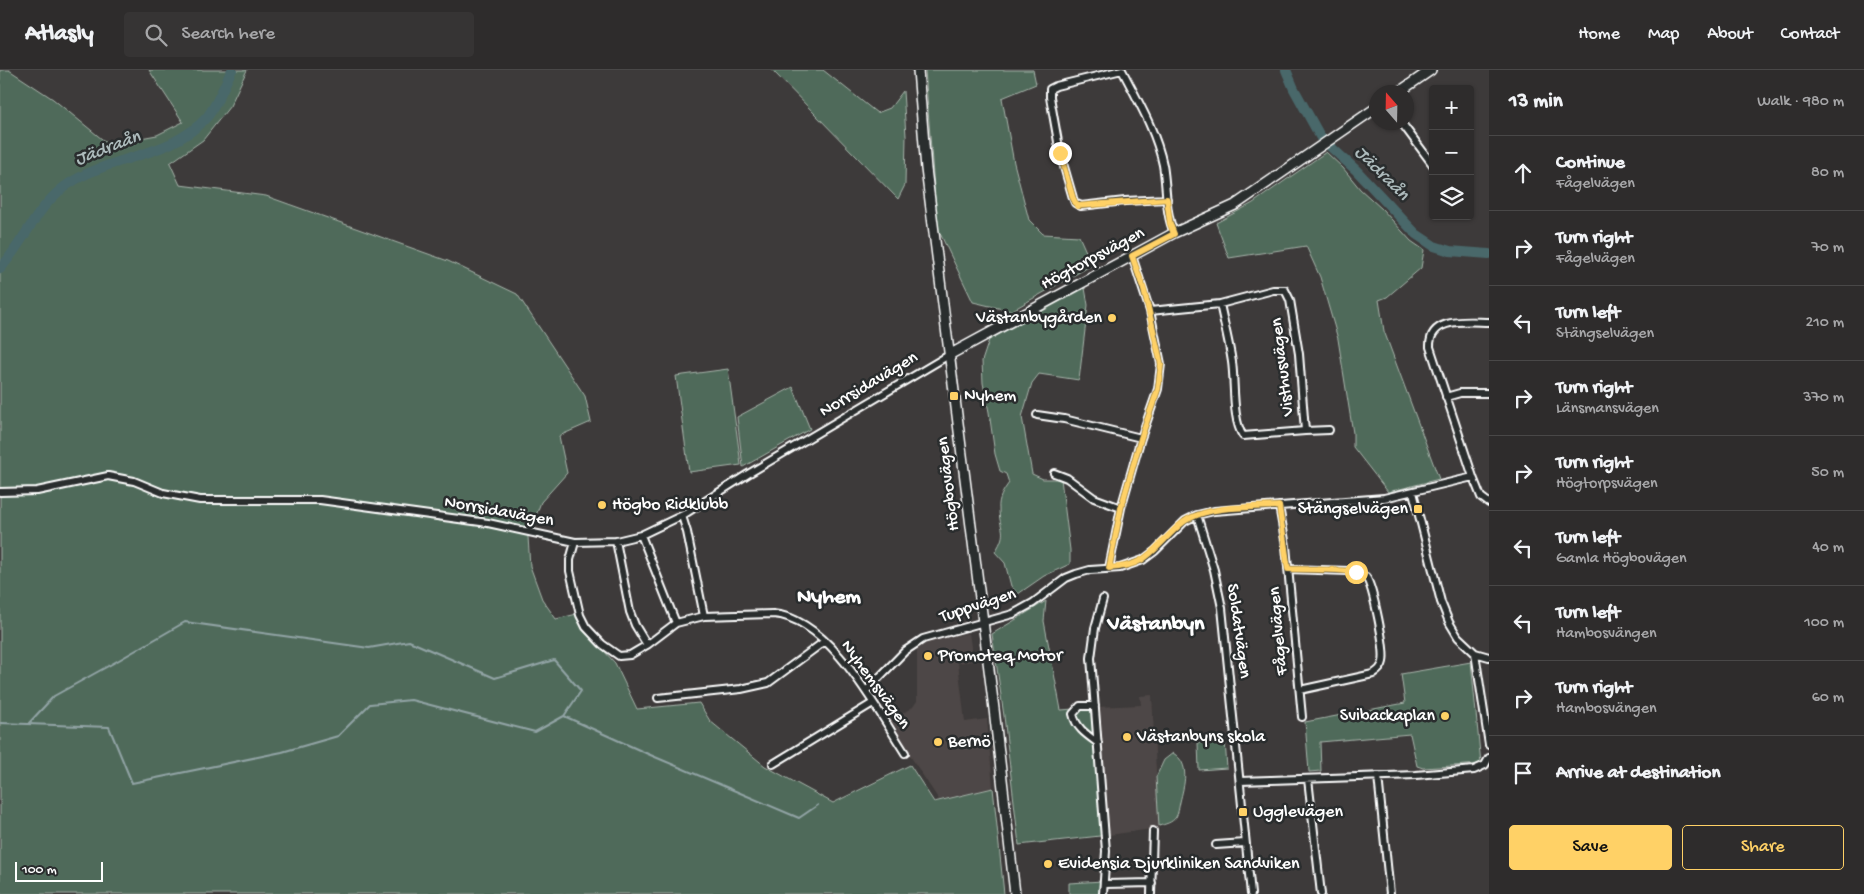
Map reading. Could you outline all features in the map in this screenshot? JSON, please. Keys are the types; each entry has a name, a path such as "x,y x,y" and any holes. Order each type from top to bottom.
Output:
{"main road":[{"name":"Högbovägen","path":"918,70 926,169 1015,894"},
{"path":"1409,85 1428,71"},
{"name":"Högtorpsvägen","path":"949,355 1132,256 1235,205 1369,113"}],"street":[{"path":"1167,199 1080,206 1075,203 1060,153 1052,115 1050,89 1122,70 1154,136 1163,165 1170,224 1174,234"},
{"path":"1407,130 1429,160"},
{"path":"1132,256 1150,311 1160,360 1160,372 1154,405 1141,438 1121,508 1109,568 1129,566 1143,560 1155,551 1180,524 1197,515 1214,511 1384,498 1473,477"},
{"name":"Visthusvägen","path":"1150,311 1220,304 1280,289 1285,290 1287,292 1299,354 1305,431 1243,436 1237,422 1233,363 1220,304"},
{"path":"1489,322 1446,324 1441,326 1433,334 1430,347 1473,477 1481,496 1489,503"},
{"name":"Norrsidavägen","path":"0,492 37,491 108,476 134,482 163,493 200,500 320,500 488,523 575,542 603,543 641,535 682,516 748,474 949,355"},
{"path":"1446,397 1460,393 1489,393"},
{"path":"1037,415 1064,419 1141,438"},
{"path":"1305,431 1329,430"},
{"path":"1054,473 1067,478 1094,498 1121,508"},
{"path":"1413,492 1445,613 1453,630 1474,653 1489,657"},
{"name":"Fågelvägen","path":"1279,506 1288,569 1302,717"},
{"name":"Soldatvägen","path":"1197,515 1214,570 1222,608 1251,894"},
{"path":"682,516 704,616"},
{"path":"641,535 676,623"},
{"path":"575,542 570,560 570,571 582,620 602,644 619,656 630,655 648,645 635,625 630,612 616,541"},
{"name":"Tuppvägen","path":"866,691 914,644 934,636 982,624 1022,610 1066,578 1076,574 1109,568"},
{"name":"Fågelvägen","path":"1288,569 1349,571 1356,572 1366,578 1370,582 1372,590 1384,652 1381,668 1373,674 1300,690"},
{"path":"1103,599 1095,628 1091,658 1106,851 1103,894"},
{"name":"Nyhemsvägen","path":"648,645 676,623 704,616 784,615 803,623 825,641 847,666 866,691 905,754"},
{"path":"658,698 742,690 768,682 825,641"},
{"path":"1474,653 1489,745"},
{"path":"773,764 873,703"},
{"path":"1094,706 1080,706 1073,714 1074,721 1080,728 1098,743"},
{"path":"1240,781 1416,775 1474,770 1485,765 1489,758"},
{"path":"1378,776 1390,894"},
{"path":"1308,779 1320,894"},
{"path":"1151,894 1153,831"},
{"path":"1216,845 1245,844"},
{"path":"1105,884 1152,883"}],"shaded area":[{"path":"969,633 973,661 958,663 965,722 987,719 993,788 939,800 888,722 913,707 917,701 917,648 931,641"},
{"name":"Västanbyns skola","path":"1152,695 1159,828 1109,835 1101,767 1097,707 1141,705 1140,696"}],"green space":[{"path":"0,70 9,70 53,99 108,144 157,135 183,122 149,70 247,70 230,106 203,140 170,163 180,185 266,196 448,261 517,294 585,396 591,422 559,436 567,473 541,502 528,537 530,566 542,599 556,619 577,614 582,627 615,663 637,709 699,703 710,721 765,766 833,803 910,765 934,802 993,788 1004,894 0,894"},
{"path":"772,70 823,70 877,113 890,108 903,91 906,136 905,185 898,199"},
{"path":"925,70 1033,70 1036,84 1002,98 1014,163 1029,220 1043,234 1079,236 1092,265 1011,311 973,302 937,227"},
{"path":"1326,152 1411,241 1424,250 1421,268 1387,297 1379,300 1384,331 1439,479 1388,492 1353,447 1353,433 1338,339 1320,277 1306,246 1229,258 1216,223 1253,203"},
{"path":"1085,288 1088,305 1079,380 1039,374 1032,383 1022,417 1032,474 1043,479 1061,479 1070,564 1044,576 1018,594 1011,586 1005,563 995,552 1002,539 999,502 1009,483 1006,474 1000,471 995,454 983,383 982,361 989,340"},
{"path":"728,369 741,465 689,472 676,376"},
{"path":"793,387 810,429 743,467 737,417"},
{"path":"1046,601 1044,621 1061,710 1097,707 1101,767 1109,835 1019,845 992,634"},
{"path":"1471,662 1481,764 1423,768 1417,766 1410,734 1320,742 1321,771 1309,772 1305,722 1405,703 1401,674"},
{"path":"1225,741 1227,768 1199,770 1198,743"},
{"path":"1173,753 1179,758 1184,769 1183,789 1176,817 1170,822 1159,826 1156,777 1164,760"},
{"path":"1103,881 1100,894 1069,894 1069,883"}],"waterway":[{"name":"Jädraån","path":"0,269 40,212 49,201 70,183 105,166 160,148 193,130 210,113 232,70"},
{"name":"Jädraån","path":"1286,70 1294,89 1321,138 1356,170 1416,234 1434,246 1450,251 1489,254"},
{"path":"29,723 54,696 185,622 369,648 409,641 495,678 554,660 581,691 564,716"},
{"path":"0,723 109,727 132,783 282,752 338,736 370,704 411,700 535,732 564,716 799,818 818,805"}],"place":[{"name":"Västanbygården","path":"1112,318"},
{"name":"Nyhem","path":"954,396"},
{"name":"Högbo Ridklubb","path":"602,505"},
{"name":"Stängselvägen","path":"1418,509"},
{"name":"Promoteq Motor","path":"928,656"},
{"name":"Svibackaplan","path":"1445,716"},
{"name":"Västanbyns skola","path":"1127,737"},
{"name":"Bernö","path":"938,742"},
{"name":"Ugglevägen","path":"1243,812"},
{"name":"Evidensia Djurkliniken Sandviken","path":"1048,864"}],"district":[{"name":"Nyhem","path":"829,598"},
{"name":"Västanbyn","path":"1156,625"}],"route":[{"path":"1060,153 1077,206 1167,199 1170,224 1174,234 1132,256 1150,311 1161,364 1160,379 1154,405 1141,438 1121,508 1109,568 1129,566 1150,556 1180,524 1197,515 1214,511 1279,506 1288,569 1356,572"}]}
